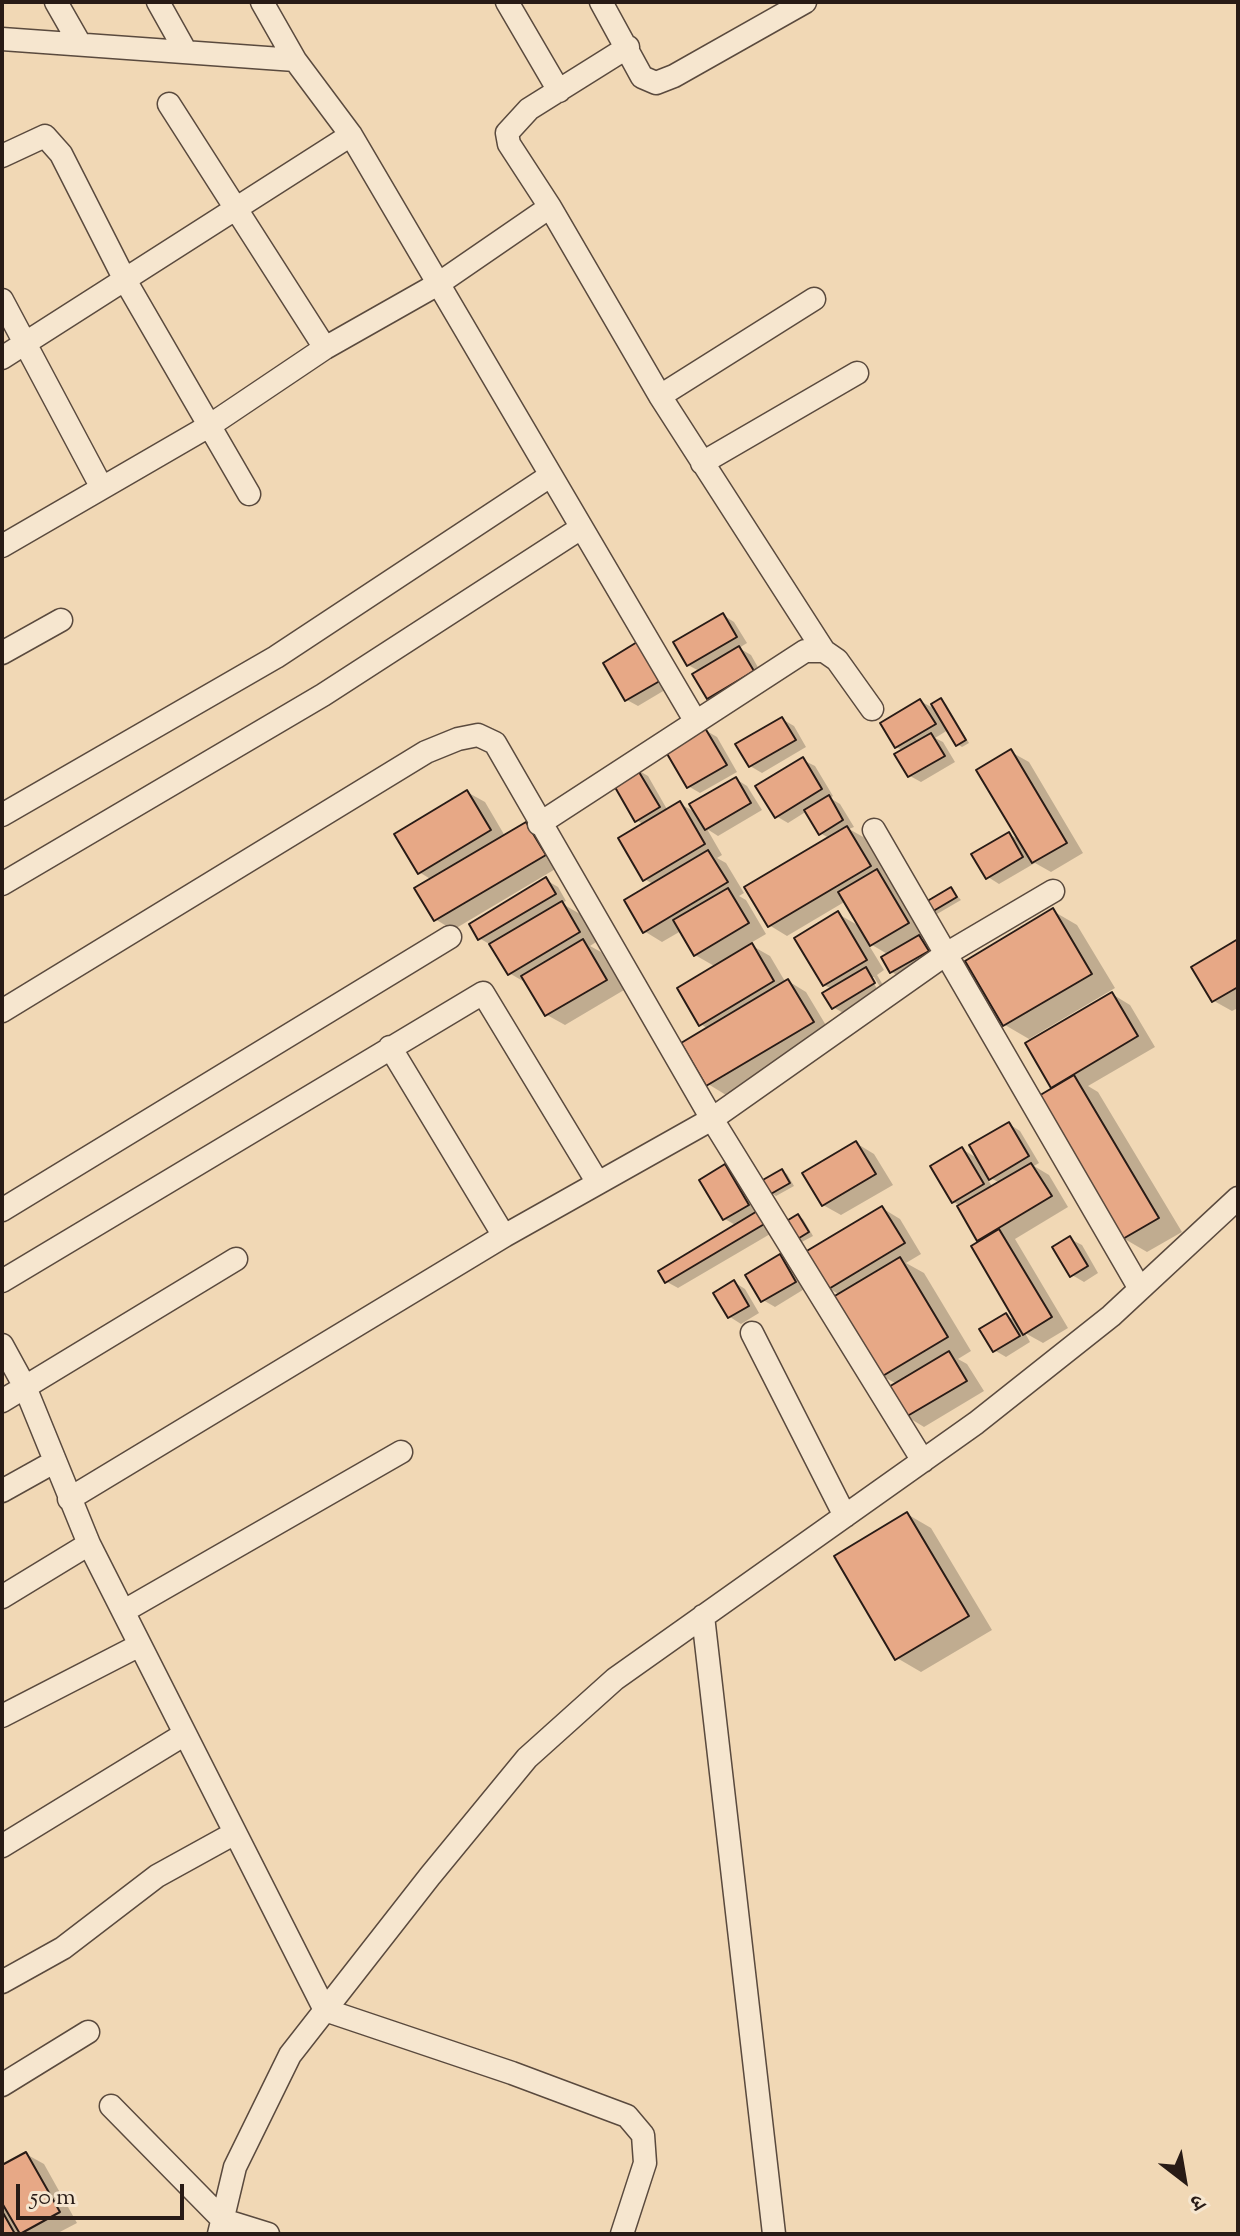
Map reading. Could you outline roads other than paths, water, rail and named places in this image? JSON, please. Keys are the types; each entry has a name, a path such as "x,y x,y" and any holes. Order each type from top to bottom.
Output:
{"street":[{"path":"56,2 80,44"},
{"path":"158,2 186,52"},
{"path":"262,2 295,60 351,135 696,722"},
{"path":"507,2 559,91"},
{"path":"601,2 642,77 656,83 674,76 800,3"},
{"path":"2,39 295,60"},
{"path":"628,47 529,109 507,133 509,144 550,207 702,463 824,651 837,660 872,709"},
{"path":"169,104 325,348"},
{"path":"2,358 235,206 351,135"},
{"path":"2,156 45,136 61,154 125,280 249,494"},
{"path":"2,546 209,426 325,348 438,284 550,207"},
{"path":"660,396 814,299"},
{"path":"2,300 102,488"},
{"path":"702,463 857,373"},
{"path":"2,815 276,657 550,476"},
{"path":"2,884 323,695 581,528"},
{"path":"2,653 61,620"},
{"path":"539,824 791,657 805,651 824,651"},
{"path":"2,1011 426,752 458,739 478,735 495,743 712,1119 923,1461"},
{"path":"874,830 1140,1289"},
{"path":"69,1499 504,1236 712,1119 946,954 1053,891"},
{"path":"2,1210 450,937"},
{"path":"2,1281 483,993 598,1183"},
{"path":"390,1047 504,1236"},
{"path":"221,2227 235,2167 290,2055 527,1758 615,1679 988,1413 1111,1316 1238,1198"},
{"path":"2,1401 236,1259"},
{"path":"752,1333 845,1516"},
{"path":"2,1345 25,1387 89,1544 325,2010 512,2073 627,2116 643,2135 645,2163 622,2234"},
{"path":"124,1611 401,1452"},
{"path":"2,1491 54,1462"},
{"path":"2,1597 89,1544"},
{"path":"703,1616 774,2234"},
{"path":"2,1716 140,1645"},
{"path":"2,1846 185,1734"},
{"path":"2,1982 63,1948 157,1876 235,1833"},
{"path":"2,2085 88,2032"},
{"path":"111,2106 221,2227 268,2234"}]}
